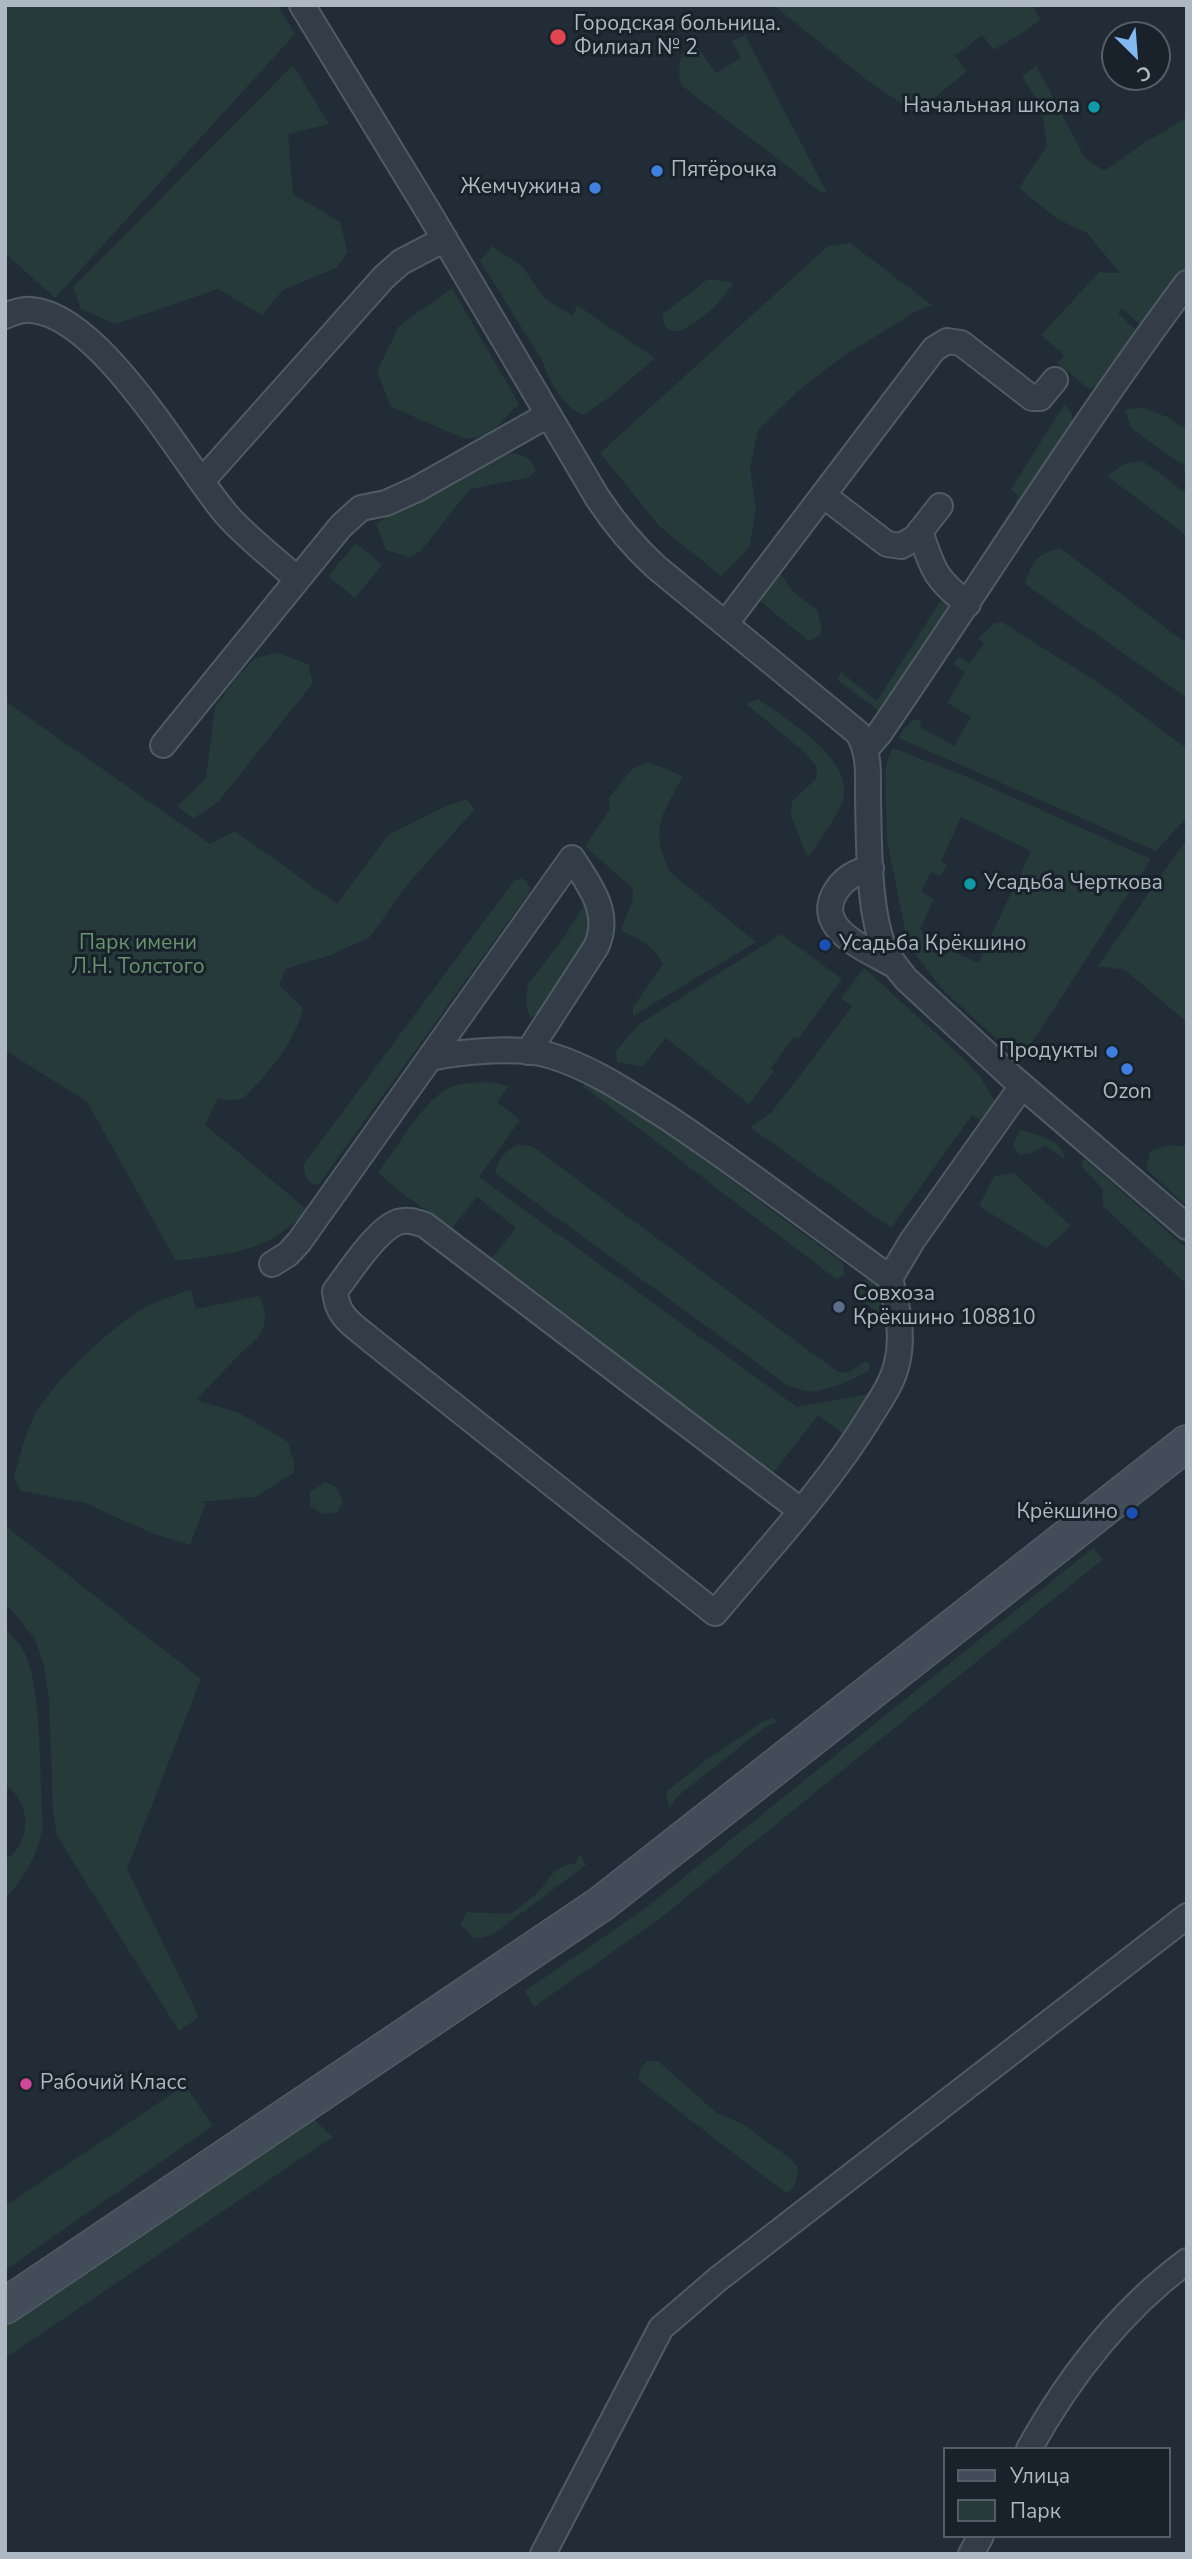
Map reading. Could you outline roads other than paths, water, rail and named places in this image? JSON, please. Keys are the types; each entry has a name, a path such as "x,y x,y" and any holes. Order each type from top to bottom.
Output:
{"street":[{"path":"302,5 445,239 597,497 634,546 856,730 865,750 871,868 880,934 894,965"},
{"path":"202,481 384,277 401,262 445,239"},
{"path":"865,750 873,744 1096,410 1187,283"},
{"path":"5,316 30,309 58,317 85,338 114,366 152,411 227,515 297,579"},
{"path":"726,623 933,349 947,341 961,343 1032,398 1040,398 1055,380"},
{"path":"163,745 341,526 361,508 386,503 417,489 548,415"},
{"path":"823,495 887,544 901,546 915,538 940,506"},
{"path":"920,531 933,569 948,589 968,604"},
{"path":"272,1264 299,1242 572,858 601,910 603,930 597,947 528,1052"},
{"path":"871,868 842,882 834,894 829,914 834,924 844,935 894,965 1022,1086 1187,1227"},
{"path":"430,1058 460,1052 528,1052 551,1055 595,1072 718,1151 890,1278 897,1304 900,1338 897,1364 886,1391 852,1445 800,1510 715,1613 341,1314 335,1305 335,1291 383,1232 397,1222 412,1220 425,1225 800,1510"},
{"path":"890,1278 912,1241 1022,1086"},
{"path":"5,2306 601,1904 1187,1443"},
{"path":"543,2554 661,2328 728,2271 1187,1916"},
{"path":"1030,2447 1085,2361 1128,2312 1187,2262"},
{"path":"971,2554 980,2538"}],"place":[{"name":"Городская больница. Филиал № 2","path":"558,37"},
{"name":"Начальная школа","path":"1094,107"},
{"name":"Пятёрочка","path":"657,171"},
{"name":"Жемчужина","path":"595,188"},
{"name":"Усадьба Черткова","path":"970,884"},
{"name":"Усадьба Крёкшино","path":"825,945"},
{"name":"Продукты","path":"1112,1052"},
{"name":"Ozon","path":"1127,1069"},
{"name":"Совхоза Крёкшино 108810","path":"839,1307"},
{"name":"Крёкшино","path":"1132,1513"},
{"name":"Рабочий Класс","path":"26,2084"}],"park label":[{"name":"Парк имени Л.Н. Толстого","path":"138,956"}]}
